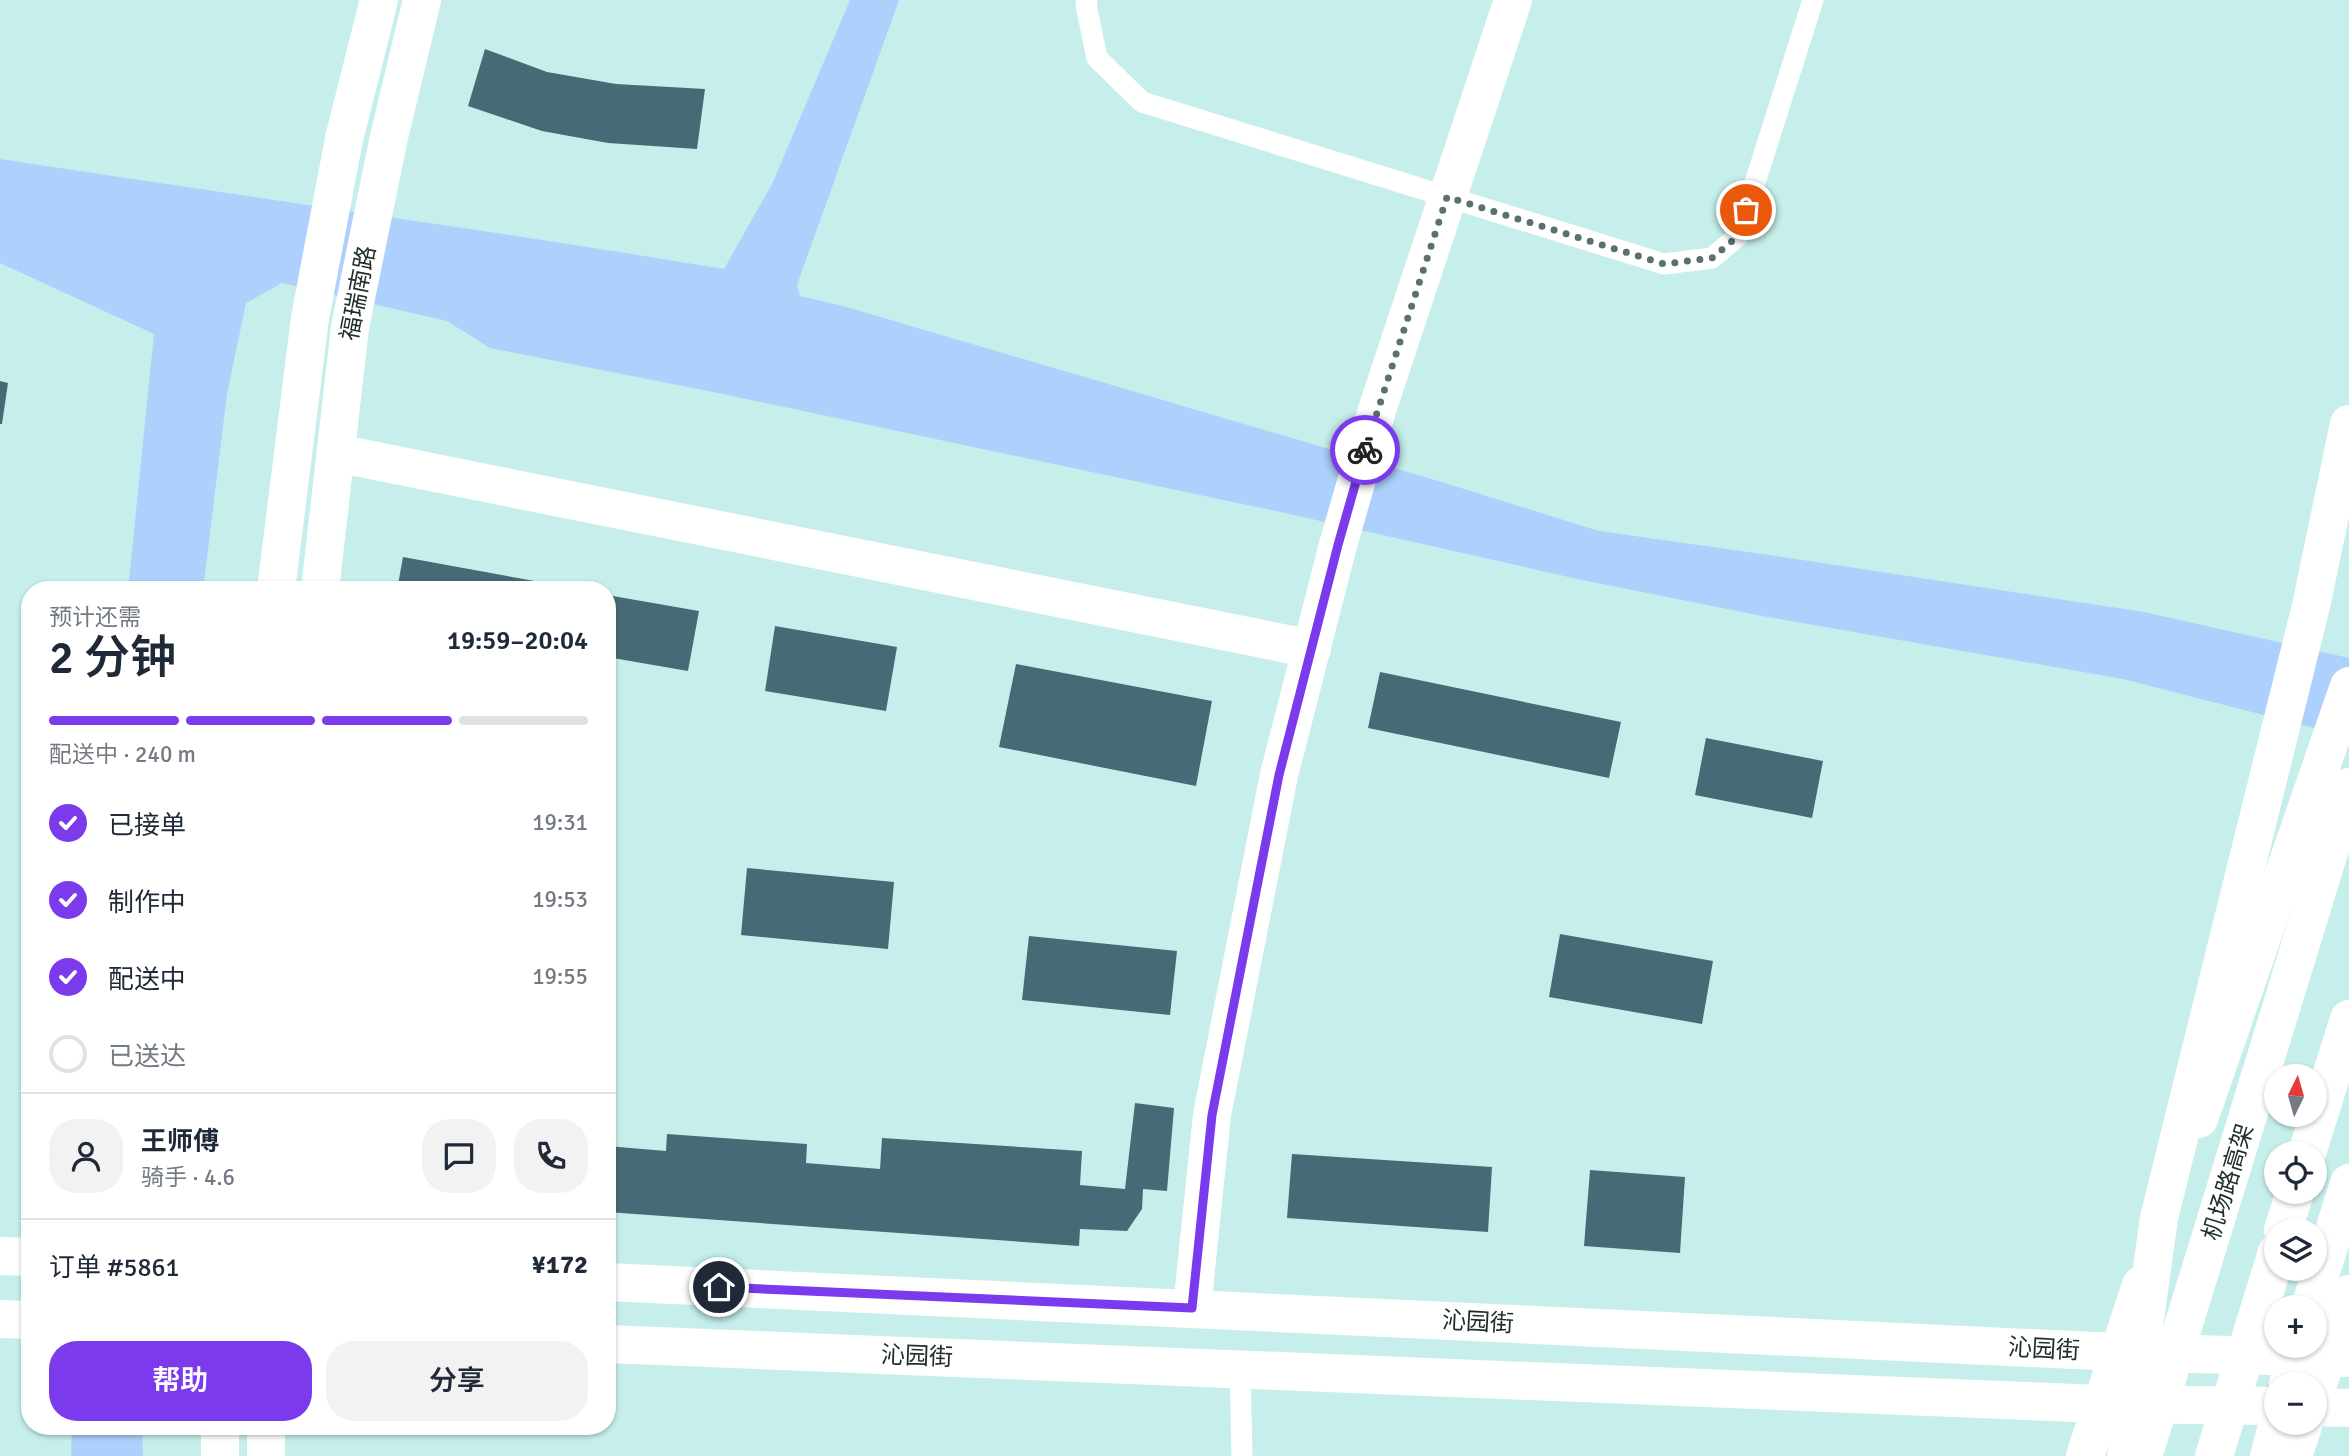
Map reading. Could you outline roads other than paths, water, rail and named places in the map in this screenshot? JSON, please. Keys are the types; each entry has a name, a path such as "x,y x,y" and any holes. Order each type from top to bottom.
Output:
{"main road":[{"name":"福瑞南路","path":"277,581 310,318 340,163 379,0"},
{"name":"福瑞南路","path":"321,581 350,327 422,0"},
{"path":"1192,1308 1212,1115 1279,775 1338,545 1377,410 1513,0"},
{"path":"2126,1456 2159,1218 2311,606 2349,424"},
{"path":"335,453 1312,649"},
{"path":"2295,671 2349,556"},
{"path":"2085,1456 2118,1352 2332,786 2349,686"},
{"name":"机场路高架","path":"2143,1456 2332,786"},
{"path":"2311,1141 2349,1019"},
{"path":"2314,1295 2349,1183"},
{"path":"0,1256 21,1257"},
{"path":"2214,1456 2268,1281"},
{"name":"沁园街","path":"616,1282 2118,1352 2293,1363 2349,1359"},
{"path":"2322,1372 2349,1294"},
{"path":"0,1319 21,1320"},
{"name":"沁园街","path":"616,1344 2101,1404 2264,1406"},
{"path":"2327,1407 2349,1408"},
{"path":"220,1435 220,1456"},
{"path":"266,1435 266,1456"},
{"path":"2269,1456 2275,1435"},
{"path":"2293,1456 2300,1435"}],"lane":[{"path":"1087,0 1097,58 1142,102 1664,264 1712,258 1738,236 1813,0"},
{"path":"1240,1369 1242,1456"}],"water":[{"path":"850,0 899,0 797,285 800,296 843,306 1445,483 1599,531 2144,612 2349,658 2349,737 2123,679 1757,615 1582,580 1285,513 718,393 490,348 447,321 282,283 246,303 227,394 204,581 129,581 154,334 0,263 0,159 724,269 773,182"},
{"path":"72,1435 142,1435 143,1456 71,1456"}]}
